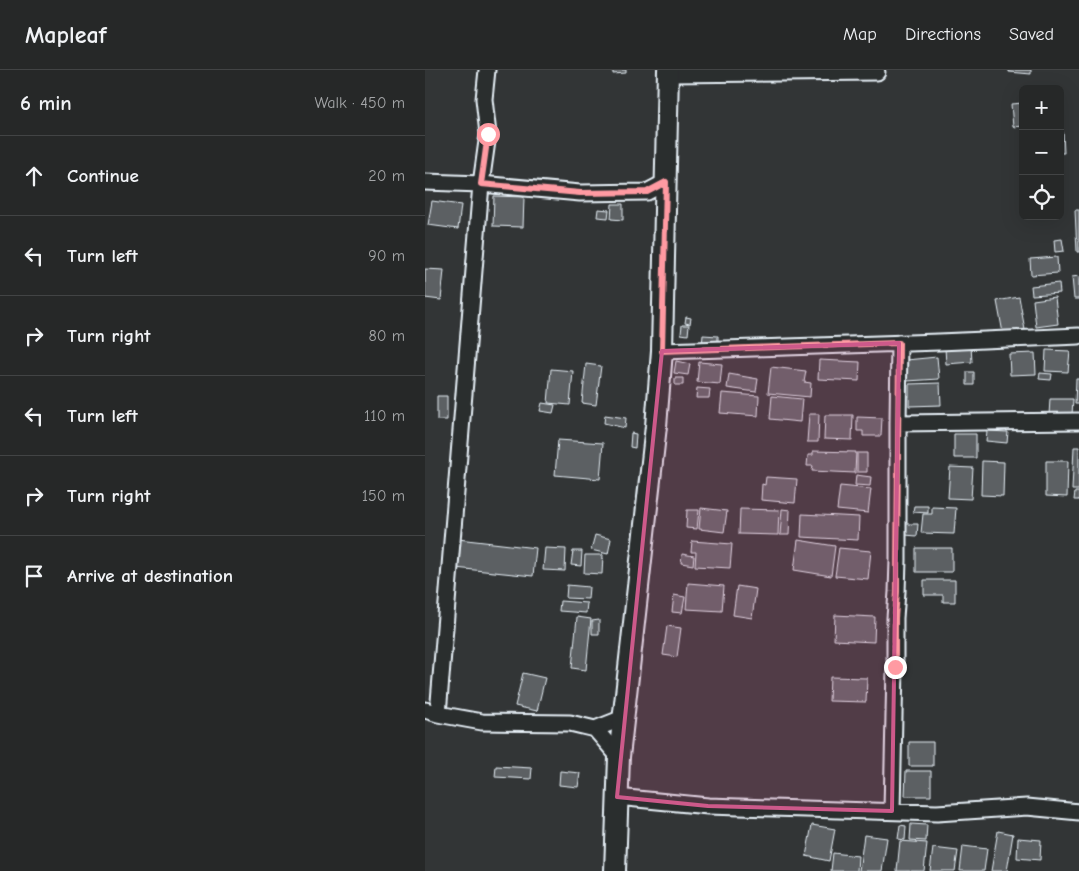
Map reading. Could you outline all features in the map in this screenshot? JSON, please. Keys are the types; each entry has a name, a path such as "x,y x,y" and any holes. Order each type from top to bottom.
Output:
{"main road":[{"path":"615,871 619,757 656,426 662,351 668,72"}],"street":[{"path":"487,70 484,99 488,134 481,184 431,712 482,722 564,723 595,729 623,718"},
{"path":"668,72 877,72"},
{"path":"425,182 481,184 580,193 647,192 666,182"},
{"path":"662,351 1079,336"},
{"path":"892,811 897,592 899,343"},
{"path":"897,423 1079,421"},
{"path":"595,729 619,757"},
{"path":"617,797 708,806 937,813 1027,807 1079,812"}],"highlighted area":[{"path":"899,343 892,811 708,806 617,797 662,351"}],"building":[{"path":"613,70 626,70 626,73 613,74"},
{"path":"1009,70 1031,70 1031,74 1009,72"},
{"path":"1019,103 1019,126 1013,127 1011,104"},
{"path":"494,196 524,197 523,227 493,226"},
{"path":"432,201 461,205 458,229 428,225"},
{"path":"612,204 623,204 623,220 611,219"},
{"path":"598,209 609,210 608,218 597,217"},
{"path":"1075,210 1079,210 1079,252 1077,252"},
{"path":"1062,239 1064,251 1055,252 1054,240"},
{"path":"1057,257 1058,273 1031,275 1030,259"},
{"path":"425,269 444,270 441,300 425,298"},
{"path":"1079,276 1079,299 1074,299 1072,277"},
{"path":"1059,283 1060,293 1032,295 1031,286"},
{"path":"1019,297 1025,330 1003,333 997,301"},
{"path":"1055,297 1058,324 1036,327 1033,300"},
{"path":"686,317 691,318 690,324 685,323"},
{"path":"682,325 689,325 688,335 681,334"},
{"path":"703,335 718,336 718,347 702,346"},
{"path":"971,346 972,362 946,364 945,348"},
{"path":"1046,350 1070,351 1068,372 1045,371"},
{"path":"1035,353 1036,374 1010,375 1009,354"},
{"path":"937,357 939,379 907,381 906,360"},
{"path":"819,360 860,362 859,381 818,379"},
{"path":"676,361 690,364 688,375 674,373"},
{"path":"699,362 722,364 720,384 697,382"},
{"path":"586,364 601,366 596,405 582,403"},
{"path":"771,367 806,371 804,382 811,383 810,397 768,393"},
{"path":"551,369 573,371 570,405 548,403"},
{"path":"967,372 974,372 974,385 967,385"},
{"path":"1040,373 1052,374 1051,380 1039,379"},
{"path":"729,374 758,379 756,392 727,388"},
{"path":"675,378 683,378 683,385 675,385"},
{"path":"1076,379 1079,379 1079,404 1075,404"},
{"path":"940,383 941,405 909,406 909,384"},
{"path":"697,388 710,389 709,398 696,398"},
{"path":"722,393 759,396 758,416 720,413"},
{"path":"437,396 447,396 447,420 437,420"},
{"path":"772,396 802,399 800,422 770,419"},
{"path":"1050,399 1073,399 1072,415 1049,415"},
{"path":"542,403 555,405 553,413 540,411"},
{"path":"809,414 819,414 818,442 807,442"},
{"path":"605,415 626,418 625,428 604,423"},
{"path":"825,415 853,415 852,440 824,439"},
{"path":"857,417 882,418 881,436 863,436 863,431 857,431"},
{"path":"987,431 1008,432 1007,443 986,441"},
{"path":"631,433 636,434 635,448 630,447"},
{"path":"954,434 976,434 976,458 954,458"},
{"path":"558,440 603,443 600,479 555,475"},
{"path":"1074,447 1079,447 1079,490 1072,490"},
{"path":"813,451 856,452 855,473 812,471 813,466 807,466 808,455 813,455"},
{"path":"857,453 867,453 867,472 857,472"},
{"path":"982,461 1004,462 1003,496 981,495"},
{"path":"1046,461 1068,461 1067,497 1046,496"},
{"path":"950,467 973,468 971,499 948,498"},
{"path":"856,475 871,477 870,486 855,485"},
{"path":"766,477 797,479 795,503 761,500 762,484 765,485"},
{"path":"840,486 871,489 868,513 837,510"},
{"path":"1075,492 1079,492 1079,500 1074,500"},
{"path":"914,506 928,506 928,513 913,512"},
{"path":"932,507 956,508 954,534 921,533 923,514 932,514"},
{"path":"701,508 727,511 724,532 699,529"},
{"path":"740,509 779,510 778,535 739,534"},
{"path":"782,509 790,510 789,535 780,535"},
{"path":"687,510 699,510 697,529 686,528"},
{"path":"802,514 859,517 858,540 801,537"},
{"path":"906,524 918,524 917,536 905,535"},
{"path":"595,535 611,539 608,554 591,550"},
{"path":"458,539 536,548 533,576 455,568"},
{"path":"798,540 835,546 831,576 794,570"},
{"path":"692,541 732,544 730,568 695,566 696,552 691,552"},
{"path":"545,548 566,549 565,571 543,570"},
{"path":"839,548 871,551 868,579 835,576"},
{"path":"916,548 952,548 952,572 916,572"},
{"path":"573,551 582,551 581,566 571,565"},
{"path":"682,554 694,556 693,565 681,563"},
{"path":"585,555 603,555 602,574 584,573"},
{"path":"924,580 955,580 955,602 943,602 943,595 924,595"},
{"path":"688,583 724,586 722,611 686,609"},
{"path":"567,585 589,587 588,599 566,598"},
{"path":"737,586 756,589 752,618 733,615"},
{"path":"674,595 685,597 682,613 672,612"},
{"path":"560,601 587,603 586,613 559,611"},
{"path":"835,615 875,617 874,642 834,640"},
{"path":"577,617 591,619 586,670 572,668"},
{"path":"599,620 599,634 592,634 592,621"},
{"path":"667,626 681,628 677,657 663,655"},
{"path":"523,673 545,678 537,711 515,706"},
{"path":"830,677 867,678 866,702 829,701"},
{"path":"909,742 933,742 933,766 909,766"},
{"path":"496,766 532,768 531,779 495,777"},
{"path":"560,771 580,773 578,787 559,785"},
{"path":"906,771 931,771 931,796 905,796"},
{"path":"911,824 927,825 926,841 910,840"},
{"path":"812,825 835,829 829,861 806,856"},
{"path":"900,825 906,826 905,840 898,839"},
{"path":"998,831 1013,834 1007,871 991,871"},
{"path":"864,835 887,838 882,871 859,871"},
{"path":"1018,838 1041,840 1040,860 1017,858"},
{"path":"900,841 927,843 924,871 897,871"},
{"path":"963,846 987,849 984,871 960,871"},
{"path":"933,848 958,851 955,871 930,871"},
{"path":"833,853 858,856 857,871 831,871"}],"route":[{"path":"488,134 481,184 580,193 647,192 666,182 662,351 899,343 895,667"}]}
